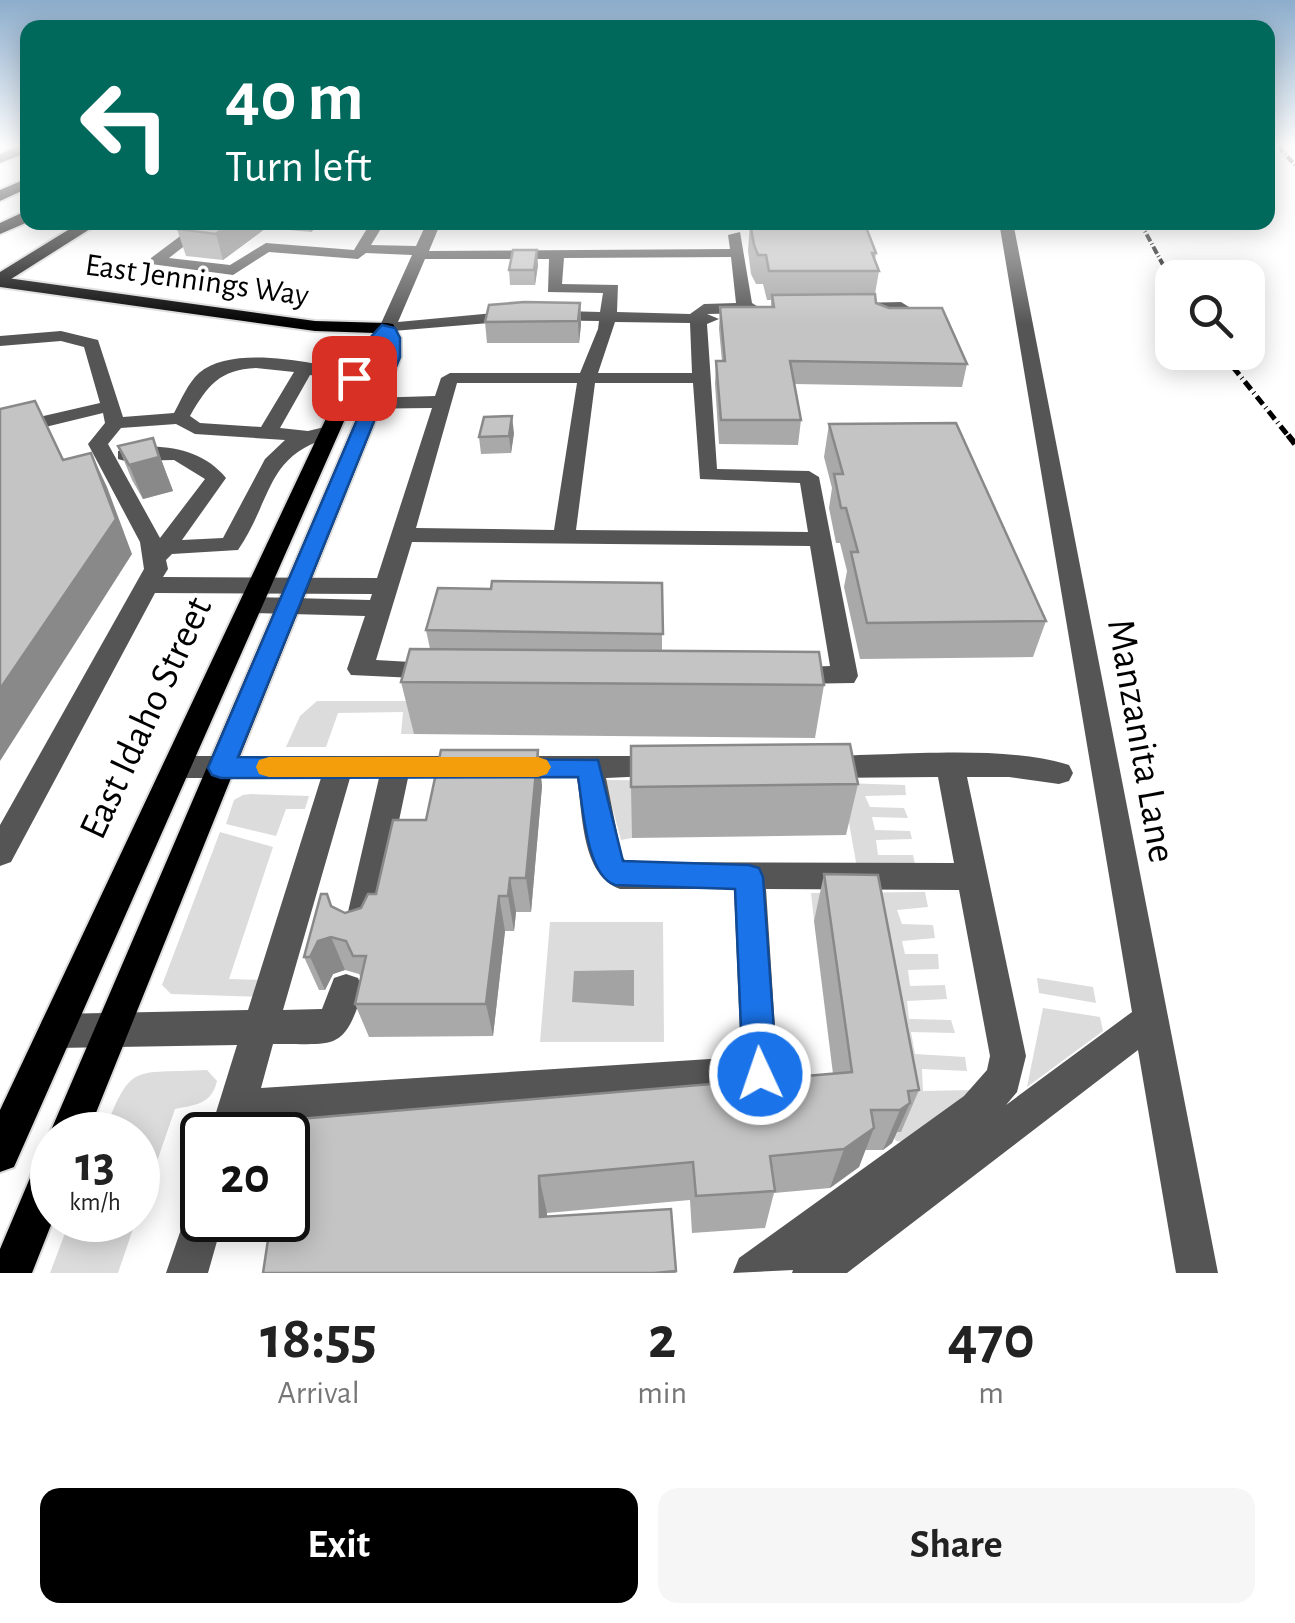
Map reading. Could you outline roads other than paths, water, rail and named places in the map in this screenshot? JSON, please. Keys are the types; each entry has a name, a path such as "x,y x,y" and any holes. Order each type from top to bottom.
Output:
{"highway":[{"path":"0,281 80,230"}],"main road":[{"name":"East Jennings Way","path":"0,281 315,326 387,328"},
{"name":"East Idaho Street","path":"78,1112 293,595 359,394 367,350 387,328"},
{"name":"East Idaho Street","path":"0,1154 255,594 315,434 359,394"},
{"path":"11,1273 30,1227"}],"street":[{"path":"197,230 156,261 234,270 266,247 358,255 373,230"},
{"name":"East Idaho Street","path":"387,328 430,230"},
{"name":"Manzanita Lane","path":"1007,230 1198,1273"},
{"path":"735,235 751,314"},
{"path":"364,246 420,253 557,257 737,253"},
{"path":"557,257 554,288 612,288 610,314 587,378 564,536"},
{"path":"768,675 845,676 808,477 708,475 698,312 704,309 751,314 784,308"},
{"path":"839,314 908,314"},
{"path":"387,328 526,315 699,318"},
{"path":"0,341 61,336 92,344 112,415 98,444 151,542 161,553"},
{"path":"180,418 204,378 244,362 304,370 359,394 445,397"},
{"path":"266,433 304,370"},
{"path":"457,670 360,669 450,378 702,378"},
{"path":"0,432 112,415 180,418 195,428 315,434"},
{"path":"161,553 230,545 273,458 315,434"},
{"path":"0,853 161,553 216,478 200,462 170,452 106,458"},
{"path":"404,534 820,539"},
{"path":"146,586 383,597"},
{"path":"754,1273 977,1110 1004,1078 1008,1056 950,766"},
{"path":"176,767 682,767"},
{"path":"235,1112 339,767"},
{"path":"360,929 396,767"},
{"path":"589,767 608,864 615,873 972,877"},
{"path":"796,767 1018,767 1059,774"},
{"path":"310,1114 760,1074 749,877"},
{"path":"56,1030 330,1026 338,1019 346,990"},
{"path":"813,1273 1151,1019"},
{"path":"187,1273 196,1242"}],"railway":[{"path":"1144,230 1160,260"},
{"path":"1235,370 1290,438"},
{"path":"1288,435 1295,444"}]}
